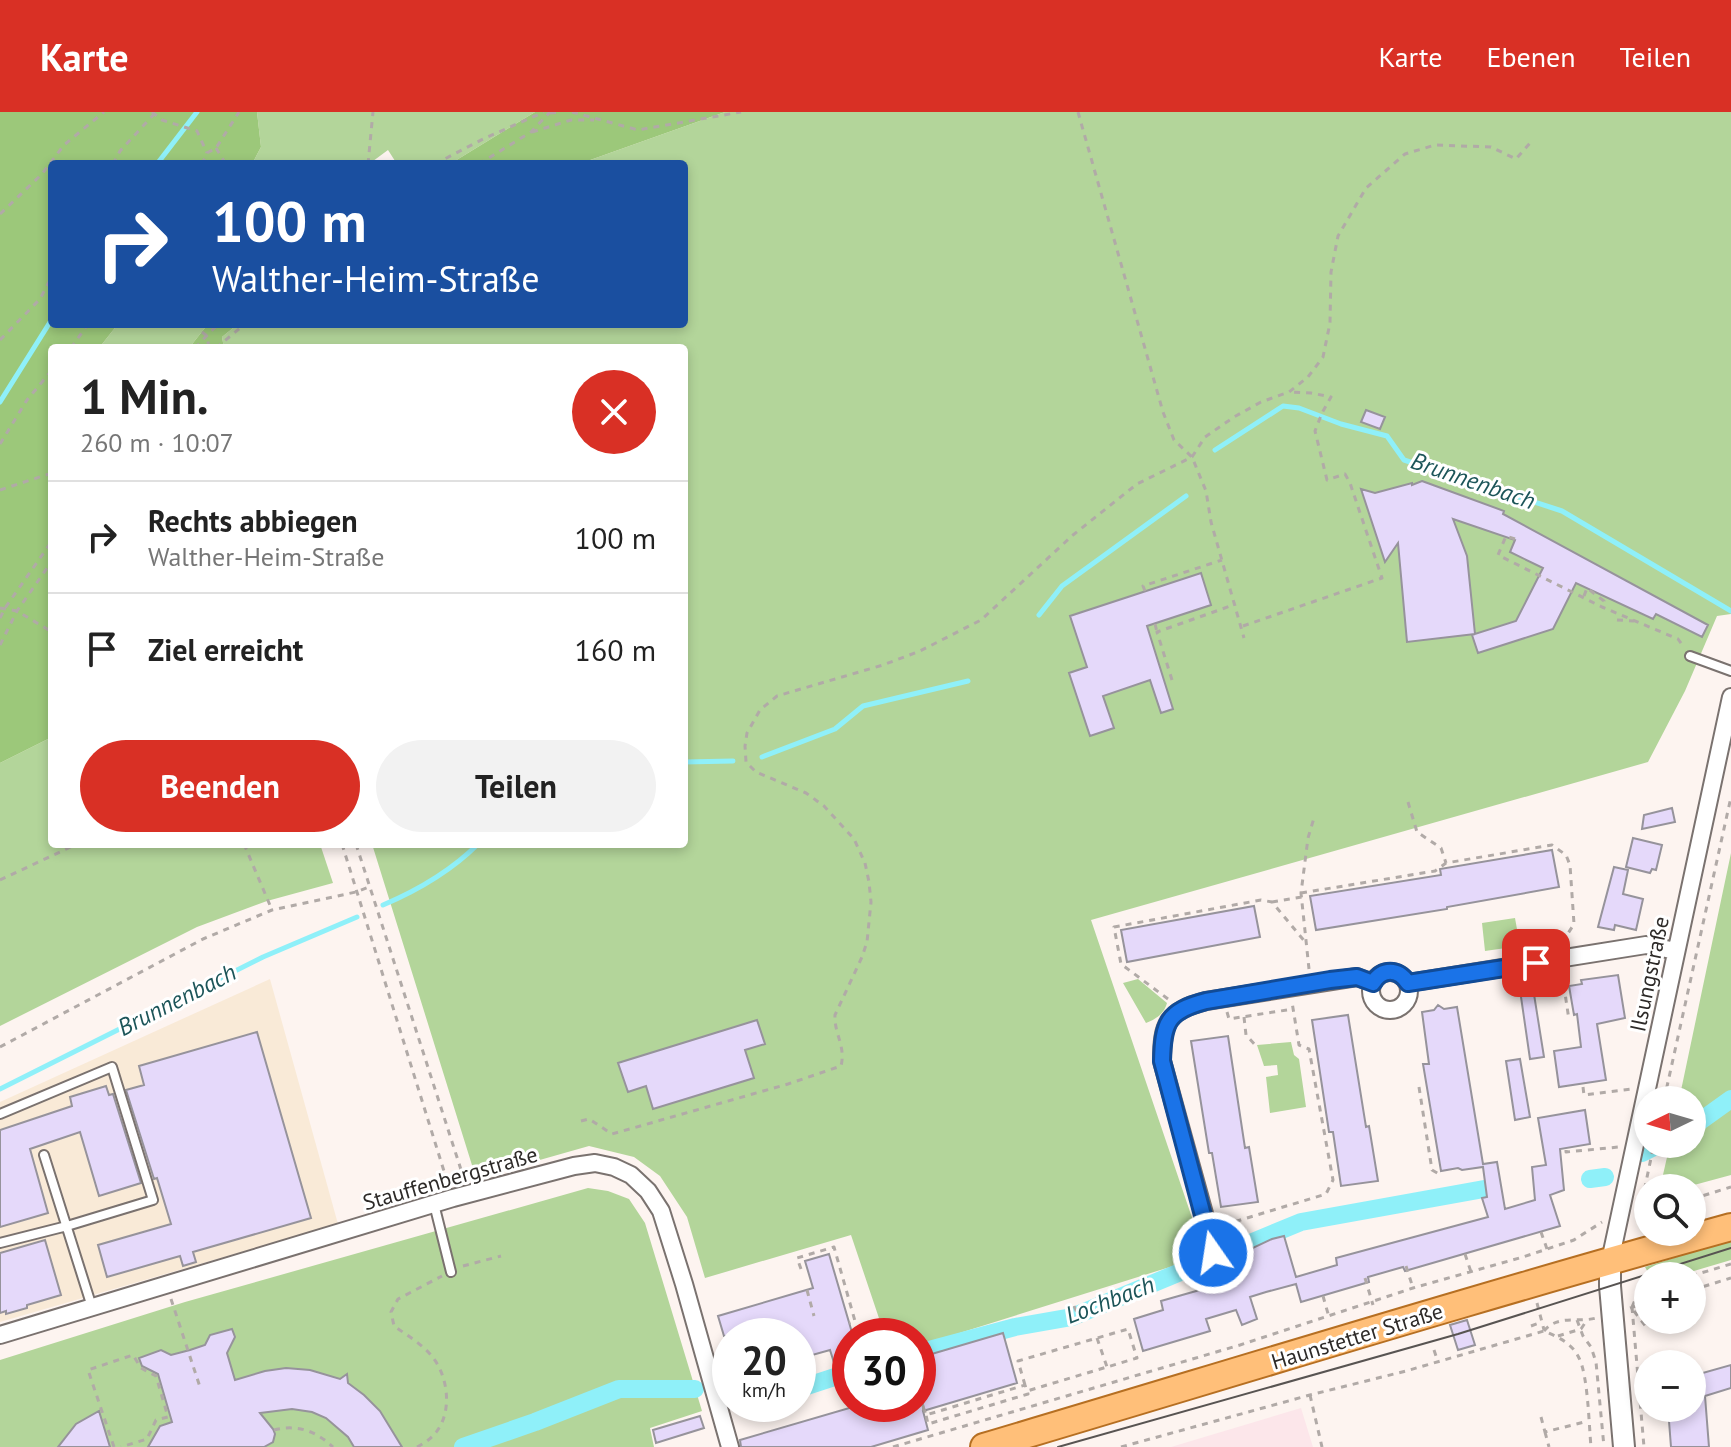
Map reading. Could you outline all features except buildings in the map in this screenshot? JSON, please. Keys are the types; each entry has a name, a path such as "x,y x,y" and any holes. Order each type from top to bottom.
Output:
{"main road":[{"name":"Haunstetter Straße","path":"984,1447 1500,1291 1731,1227"}],"street":[{"name":"Ilsungstraße","path":"1647,1086 1731,697"},
{"path":"1408,983 1646,945 1676,951"},
{"path":"1393,972 1408,983 1406,1001 1396,1009 1383,1008 1373,1000 1373,983 1381,974 1393,972"},
{"path":"1215,1264 1162,1061 1162,1036 1170,1019 1187,1006 1224,997 1357,977 1373,983"},
{"name":"Ilsungstraße","path":"1610,1261 1634,1145"},
{"name":"Stauffenbergstraße","path":"0,1335 461,1196 595,1163 631,1175 648,1191 661,1211 730,1447"},
{"path":"1610,1261 1624,1447"}],"lane":[{"path":"1690,656 1731,671"},
{"path":"0,1114 112,1067 153,1200 0,1243"},
{"path":"44,1155 92,1307"},
{"path":"434,1204 451,1272"}],"path":[{"path":"53,160 64,145 104,112"},
{"path":"204,160 207,153 216,148 239,112"},
{"path":"368,160 373,112"},
{"path":"443,160 548,112 562,112"},
{"path":"531,132 548,112"},
{"path":"572,112 638,130 741,112"},
{"path":"1078,112 1163,412 1174,440 1192,457 1206,491 1211,522 1244,638"},
{"path":"115,160 154,113 162,120 197,131 207,153"},
{"path":"486,160 531,132 571,120 598,119"},
{"path":"581,1121 589,1119 612,1134 841,1066 844,1054 834,1024 835,1015 867,942 871,902 865,863 854,839 824,806 806,793 756,772 746,762 747,733 760,710 777,696 883,665 920,651 981,620 1073,535 1137,484 1192,457 1205,437 1261,402 1289,392 1308,377 1323,357 1330,323 1331,272 1338,236 1366,188 1405,154 1435,145 1491,147 1516,159 1530,143"},
{"path":"216,148 224,160"},
{"path":"0,214 48,166"},
{"path":"0,340 40,299 48,284"},
{"path":"199,344 214,328"},
{"path":"221,344 240,328"},
{"path":"202,332 207,336 208,344"},
{"path":"0,444 27,400 48,375"},
{"path":"1242,626 1382,578 1345,474 1327,480 1315,431 1331,397 1289,392"},
{"path":"0,490 48,474"},
{"path":"1515,539 1506,536 1498,555 1602,607 1678,639 1690,656"},
{"path":"0,618 2,608 48,546"},
{"path":"1145,591 1143,586 1223,559"},
{"path":"0,645 17,611 48,567"},
{"path":"1583,597 1587,588 1604,601 1602,607"},
{"path":"1157,632 1236,604"},
{"path":"2,608 17,611 48,630"},
{"path":"1617,620 1637,621"},
{"path":"1155,624 1172,680"},
{"path":"1667,1086 1731,797"},
{"path":"1408,802 1417,832 1441,848 1446,863"},
{"path":"1310,983 1302,895 1308,838 1314,818"},
{"path":"1167,998 1121,964 1114,927 1261,900 1272,902 1435,871 1446,863 1552,845 1566,855 1570,865 1574,924 1567,935"},
{"path":"0,880 68,848"},
{"path":"246,848 272,910"},
{"path":"343,848 461,1196"},
{"path":"357,848 461,1196"},
{"path":"0,1047 203,939 272,910 369,887"},
{"path":"1272,902 1306,943"},
{"path":"1560,960 1569,1020"},
{"path":"1219,1226 1326,1194 1333,1180 1309,1049 1299,1045 1293,1009 1229,1019 1224,997"},
{"path":"1244,1017 1246,1035 1258,1048"},
{"path":"1419,1087 1432,1170 1439,1174"},
{"path":"1583,1087 1584,1095 1634,1089"},
{"path":"1566,1150 1634,1145"},
{"path":"1706,1195 1731,1187"},
{"name":"Haunstetter Straße","path":"893,1447 1547,1249 1574,1240 1619,1214"},
{"path":"1541,1232 1547,1249"},
{"path":"801,1269 797,1258 834,1247 854,1318"},
{"path":"1465,1254 1471,1272"},
{"path":"417,1447 429,1440 444,1418 444,1383 433,1358 394,1326 391,1312 398,1299 451,1272 501,1256"},
{"path":"1706,1272 1731,1264"},
{"path":"1406,1266 1413,1288"},
{"path":"1365,1278 1372,1303"},
{"path":"1706,1286 1731,1278"},
{"path":"166,1284 200,1387"},
{"path":"807,1290 814,1316"},
{"path":"1323,1296 1329,1317"},
{"path":"1634,1302 1644,1447"},
{"path":"1074,1306 1081,1323"},
{"path":"1558,1336 1581,1329 1586,1321 1577,1320"},
{"path":"1577,1320 1596,1362 1604,1447"},
{"name":"Haunstetter Straße","path":"1121,1447 1438,1362 1544,1331 1549,1325 1577,1320"},
{"path":"1531,1326 1542,1322"},
{"path":"936,1422 1028,1394 1027,1391 1025,1385 1018,1361 1128,1329 1137,1358 1027,1391"},
{"path":"1544,1331 1558,1336 1580,1358 1591,1447"},
{"path":"1097,1338 1107,1367"},
{"path":"1434,1350 1438,1362"},
{"path":"114,1447 88,1370 133,1355 141,1368 156,1376 168,1417 156,1420 147,1439 121,1447"},
{"path":"936,1412 1025,1385"},
{"path":"1310,1395 1322,1447"},
{"path":"1541,1417 1549,1447"},
{"path":"1545,1432 1588,1421"},
{"path":"274,1430 292,1427 308,1431 325,1439 333,1447"}],"shaded area":[{"path":"270,979 338,1224 0,1322 0,1102"},
{"path":"1301,1408 1313,1447 1171,1447"}],"green space":[{"path":"0,112 257,112 261,147 254,160 48,160 48,328 115,328 102,344 48,344 48,739 0,763"},
{"path":"257,112 535,112 457,160 394,160 388,150 374,160 254,160 261,147"},
{"path":"535,112 725,112 590,160 457,160"},
{"path":"725,112 1731,112 1731,614 1717,616 1685,691 1648,762 1091,920 1205,1256 936,1340 936,1318 879,1318 851,1235 705,1278 687,1217 660,1176 634,1157 589,1146 476,1178 373,848 688,848 688,344 223,344 222,337 233,328 688,328 688,160 590,160"},
{"path":"115,328 205,328 192,344 102,344"},
{"path":"205,328 233,328 222,337 223,344 192,344"},
{"path":"48,739 48,848 321,848 333,883 267,901 197,927 0,1026 0,763"},
{"path":"1731,853 1731,1175 1706,1182 1706,1174 1663,1174 1667,1158 1706,1158 1706,1086 1682,1086"},
{"path":"1515,918 1520,946 1485,951 1482,923"},
{"path":"1138,979 1167,1003 1159,1016 1146,1023 1123,983"},
{"path":"1291,1042 1294,1055 1299,1059 1306,1107 1270,1113 1266,1077 1278,1075 1277,1065 1264,1066 1257,1045"},
{"path":"588,1188 629,1199 645,1223 702,1411 650,1428 654,1447 0,1447 0,1360 185,1302"},
{"path":"1731,1240 1731,1260 1706,1267 1706,1262 1661,1262"}],"water":[{"path":"1196,1265 1095,1307 1100,1301 1122,1293 1132,1284"}],"waterway":[{"path":"160,160 197,112"},
{"path":"0,402 48,325"},
{"name":"Brunnenbach","path":"1215,450 1283,406 1299,408 1341,424 1387,436 1404,460 1562,511 1731,611"},
{"name":"Brunnenbach","path":"1039,615 1062,586 1186,496"},
{"name":"Brunnenbach","path":"762,757 835,729 863,706 968,681"},
{"name":"Brunnenbach","path":"688,762 733,761"},
{"name":"Brunnenbach","path":"383,905 433,879 474,848"},
{"name":"Brunnenbach","path":"0,1089 263,957 357,917"},
{"name":"Lochbach","path":"1706,1117 1731,1099"},
{"name":"Lochbach","path":"1590,1179 1605,1177"},
{"name":"Lochbach","path":"936,1348 1015,1327 1072,1317 1301,1222 1484,1189"},
{"name":"Lochbach","path":"816,1383 832,1378"},
{"name":"Lochbach","path":"463,1447 619,1389 695,1389"}],"tram line":[{"path":"1058,1447 1458,1334 1731,1248"}],"route":[{"path":"1213,1253 1162,1061 1162,1036 1177,1012 1206,1001 1330,980 1357,977 1373,983 1387,972 1399,974 1408,983 1536,963"}]}
